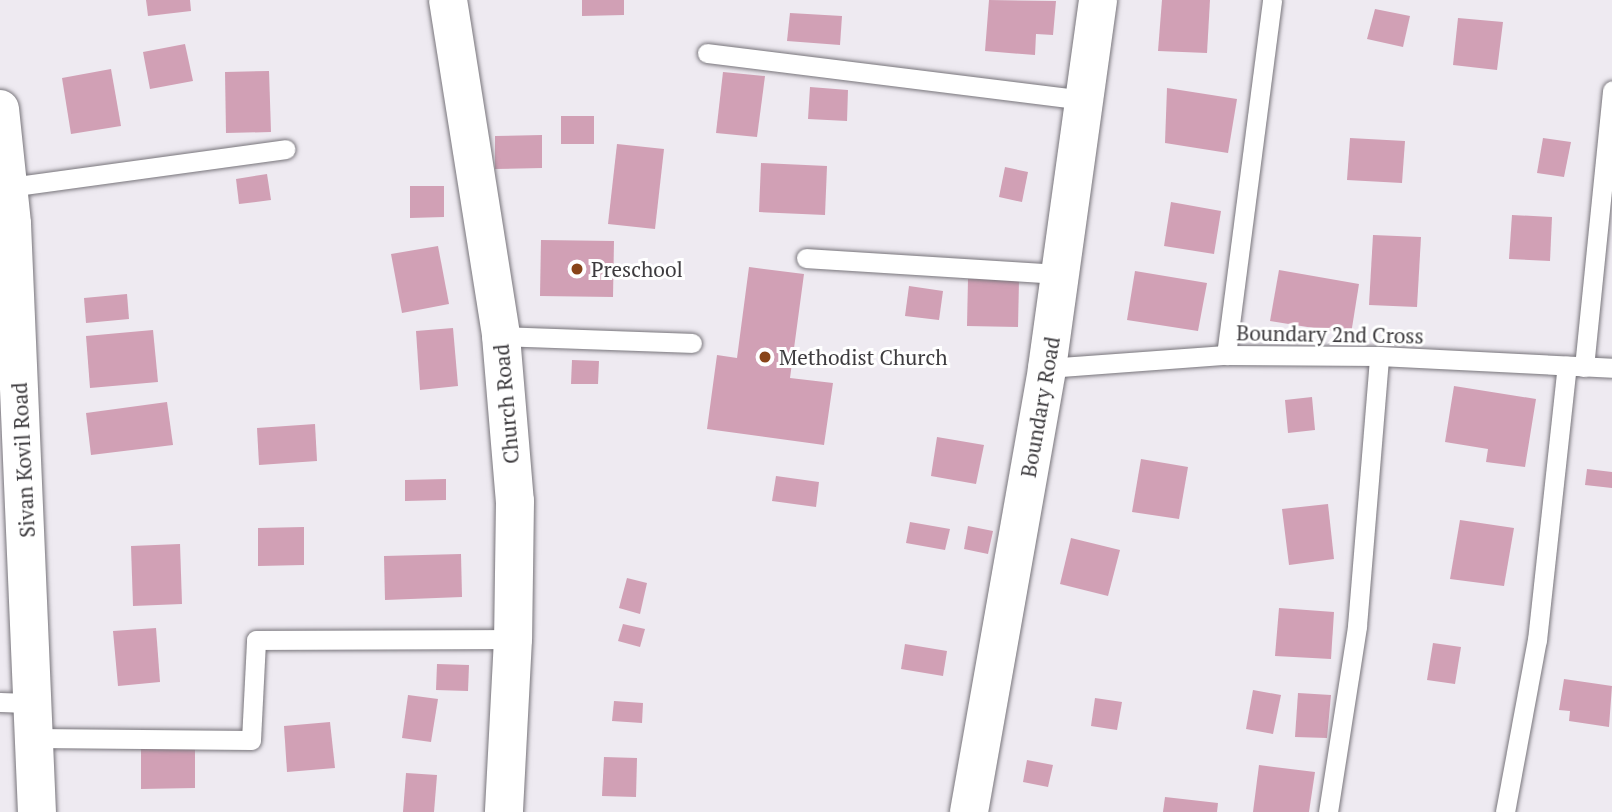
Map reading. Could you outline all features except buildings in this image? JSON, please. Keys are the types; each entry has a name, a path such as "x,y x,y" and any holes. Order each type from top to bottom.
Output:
{"street":[{"name":"Church Road","path":"448,0 500,336 514,501 513,639 504,812"},
{"name":"Boundary Road","path":"969,812 1047,368 1098,0"},
{"name":"Sivan Kovil Road","path":"0,108 7,212 23,714 37,812"}],"lane":[{"path":"1226,355 1272,0"},
{"path":"707,53 1083,100"},
{"path":"1505,812 1537,640 1612,90"},
{"path":"7,212 285,149"},
{"path":"806,258 1060,274"},
{"path":"500,336 692,343"},
{"name":"Boundary 2nd Cross","path":"1047,368 1226,355 1379,356 1612,368"},
{"path":"1328,812 1357,626 1379,356"},
{"path":"23,714 251,740 256,640 513,639"}],"place":[{"name":"Preschool","path":"577,269"},
{"name":"Methodist Church","path":"765,357"}]}
